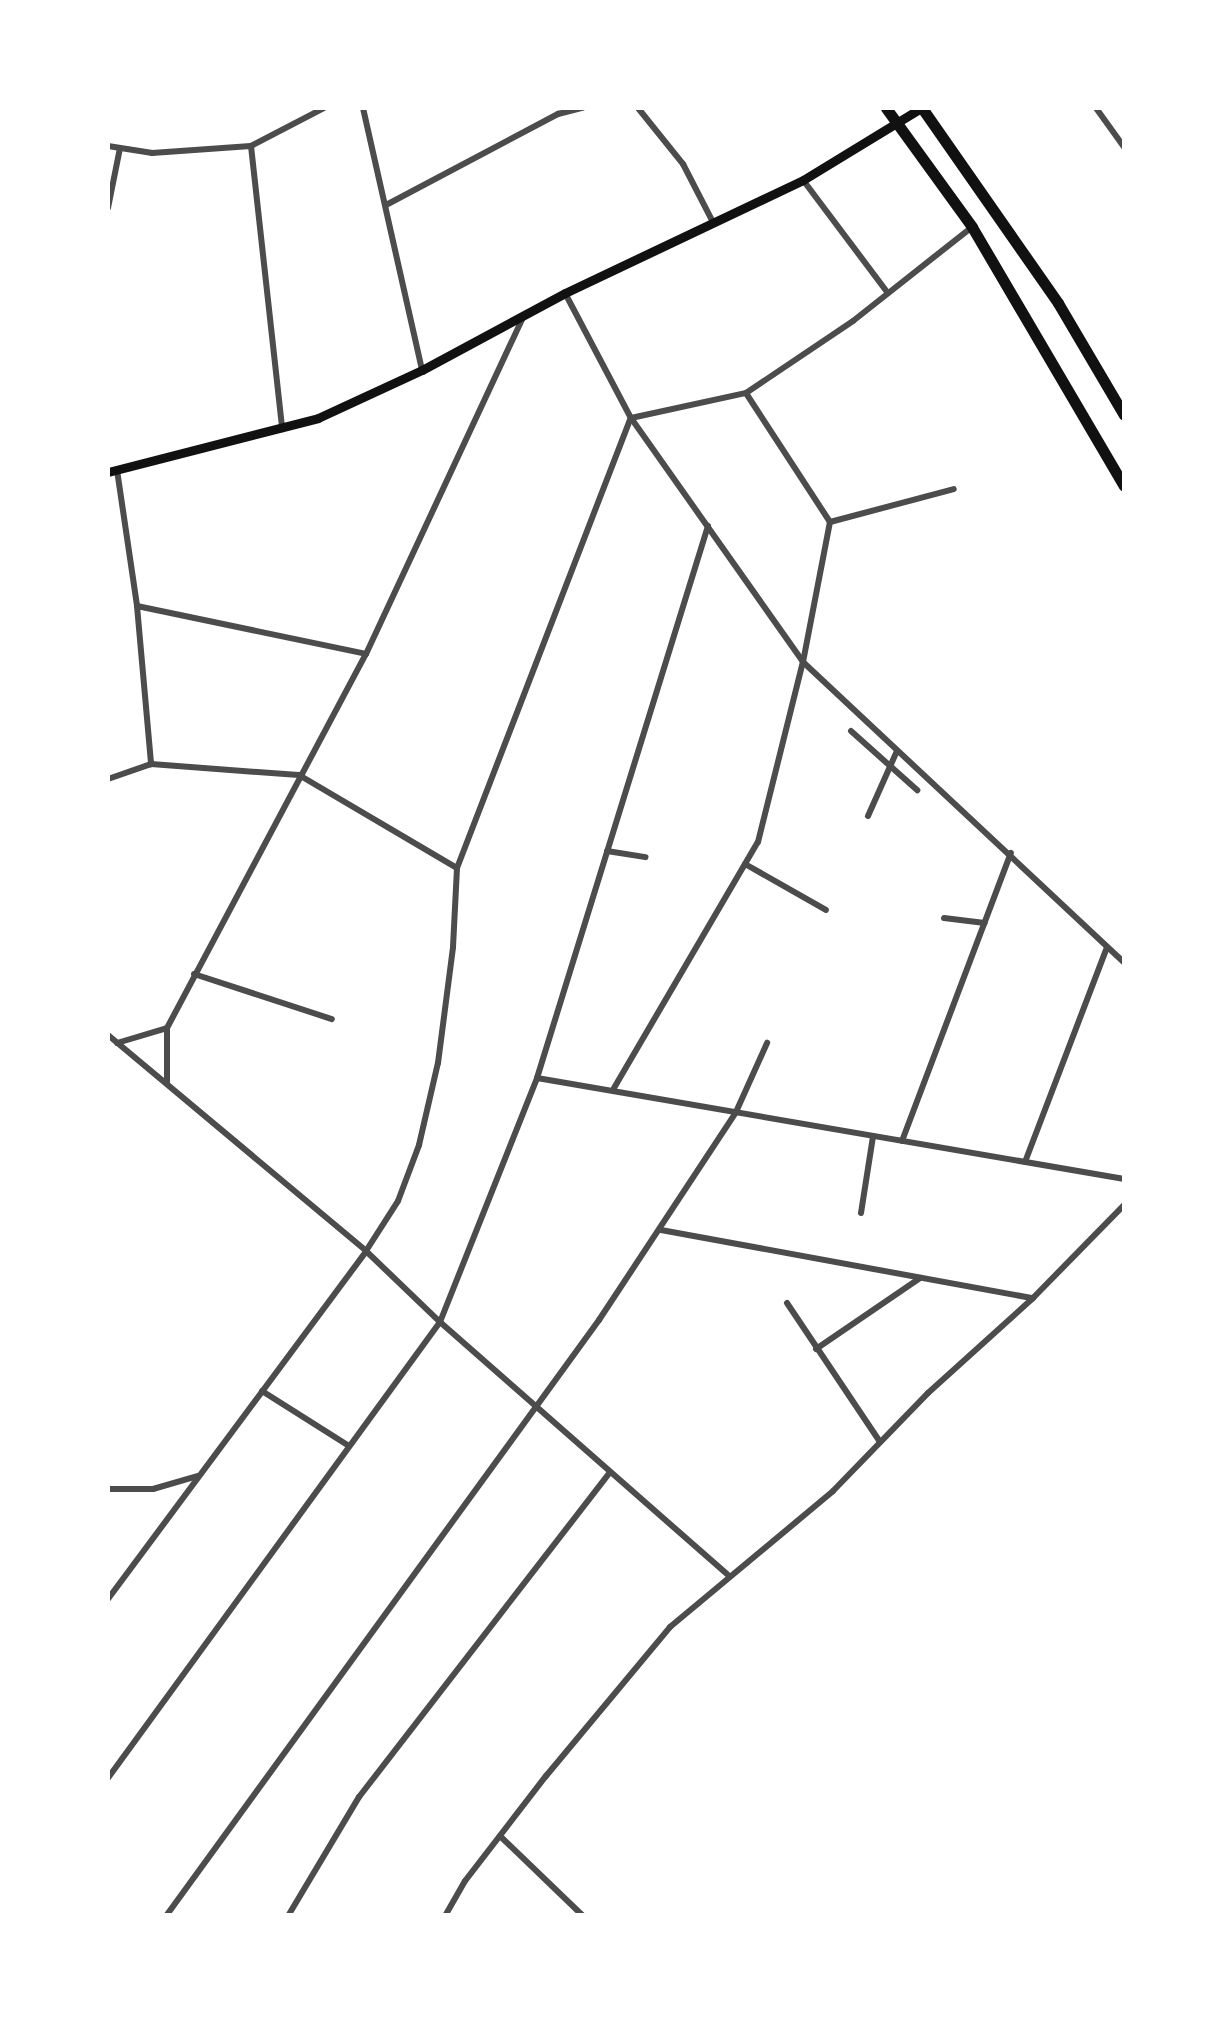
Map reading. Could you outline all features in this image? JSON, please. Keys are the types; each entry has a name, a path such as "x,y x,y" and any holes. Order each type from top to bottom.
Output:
{"highway":[{"path":"886,108 972,226 1124,486"},
{"path":"922,108 1050,290 1124,415"}],"main road":[{"path":"112,470 318,418 422,370 565,292 802,180 922,108"}],"street":[{"path":"108,146 152,153 251,146 324,108"},
{"path":"363,108 422,370"},
{"path":"386,205 558,114 582,108"},
{"path":"638,108 683,164 713,222"},
{"path":"1096,108 1124,147"},
{"path":"251,146 282,429"},
{"path":"108,208 120,148"},
{"path":"802,180 887,292"},
{"path":"631,418 746,393 853,321 972,226"},
{"path":"565,292 631,418 802,662 1124,962"},
{"path":"167,1084 166,1028 366,654 524,313"},
{"path":"614,1088 758,842 802,662 830,522 746,393"},
{"path":"108,1599 366,1251 398,1201 419,1145 438,1063 453,946 457,868 631,418"},
{"path":"112,470 137,606 151,764"},
{"path":"830,522 954,489"},
{"path":"108,1778 440,1322 537,1078 708,526"},
{"path":"137,606 366,654"},
{"path":"851,731 917,790"},
{"path":"868,816 897,752"},
{"path":"108,779 151,764 299,776 457,868"},
{"path":"607,851 646,856"},
{"path":"902,1141 1011,853"},
{"path":"745,864 826,910"},
{"path":"944,918 985,923"},
{"path":"1024,1162 1108,947"},
{"path":"194,974 332,1019"},
{"path":"117,1042 166,1028"},
{"path":"108,1036 366,1251 536,1408 727,1574"},
{"path":"166,1916 661,1230 736,1112 766,1044"},
{"path":"537,1078 614,1088 1124,1180"},
{"path":"861,1213 873,1136"},
{"path":"446,1916 465,1881 670,1626 727,1574 833,1492 1124,1206"},
{"path":"661,1230 1033,1298"},
{"path":"816,1349 921,1278"},
{"path":"786,1304 880,1442"},
{"path":"262,1391 350,1446"},
{"path":"288,1916 359,1796 609,1473"},
{"path":"108,1489 153,1489 200,1475"},
{"path":"500,1836 582,1916"}]}
